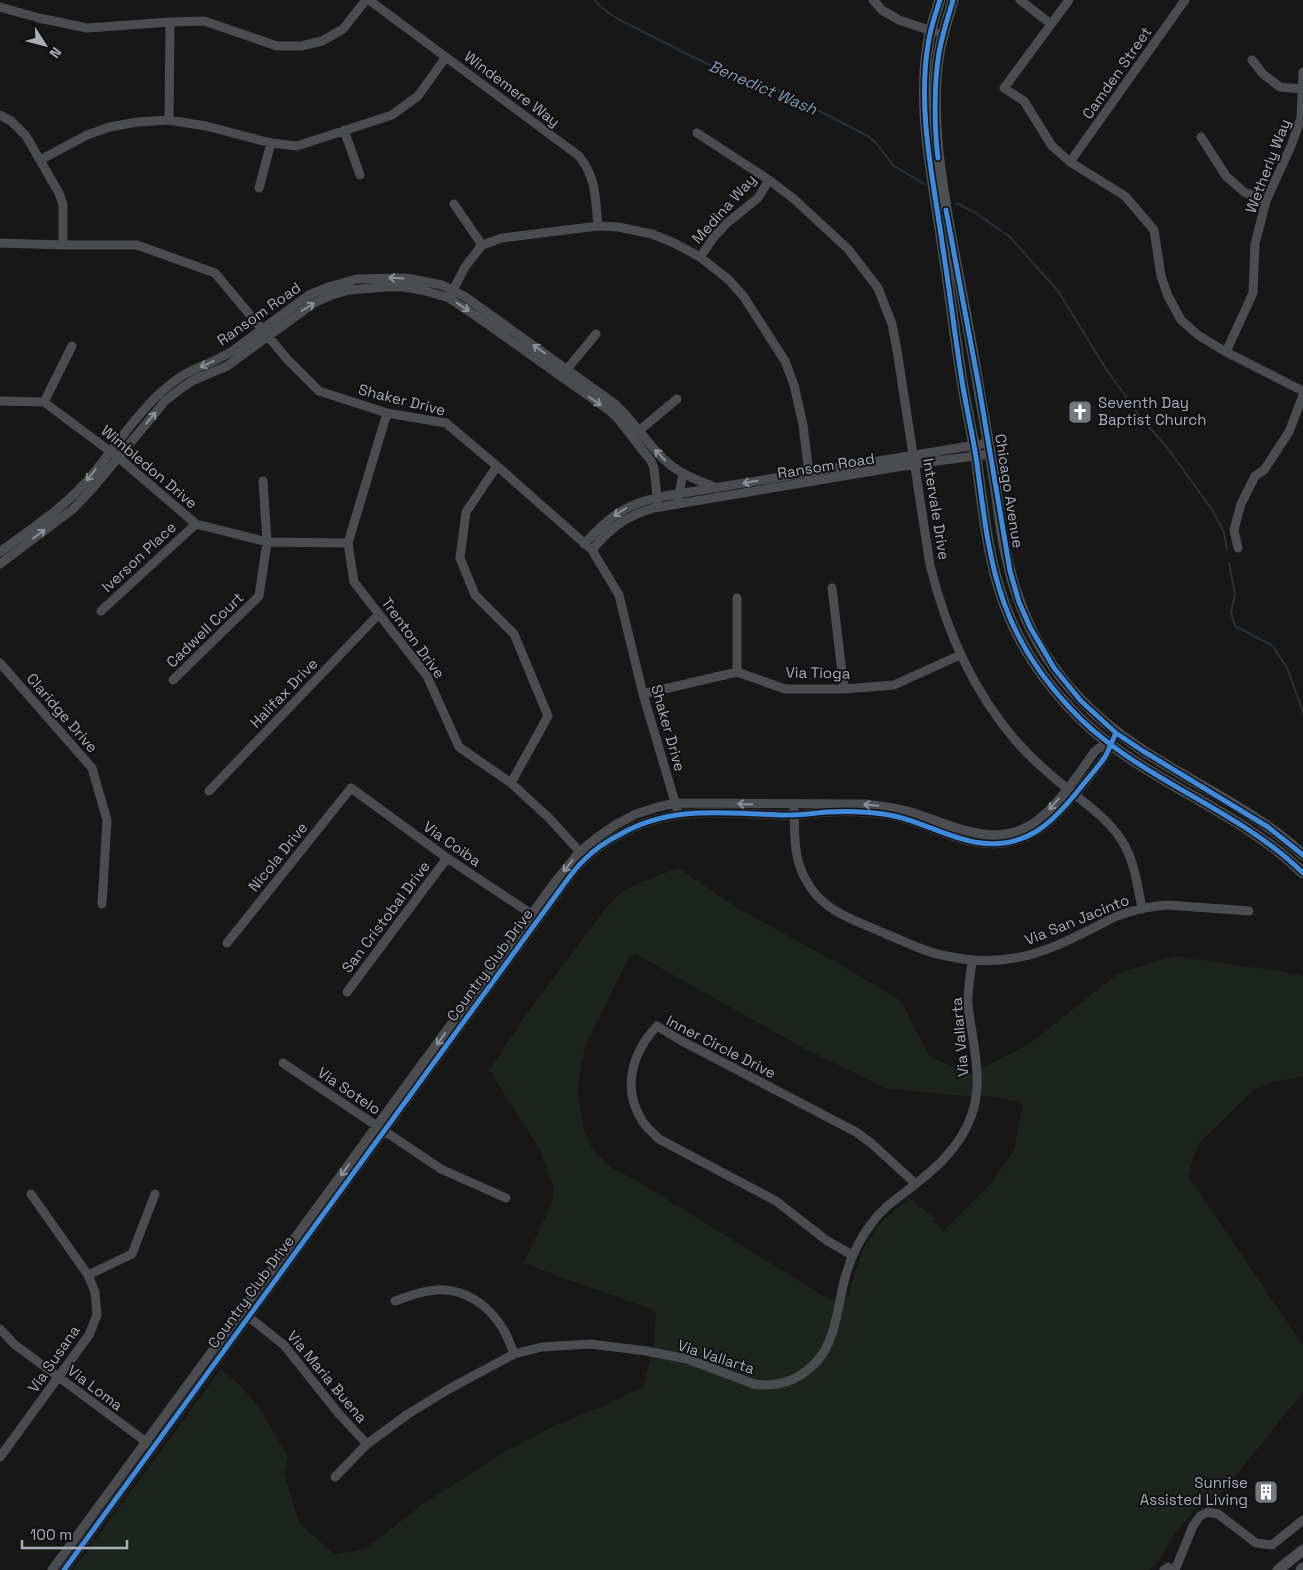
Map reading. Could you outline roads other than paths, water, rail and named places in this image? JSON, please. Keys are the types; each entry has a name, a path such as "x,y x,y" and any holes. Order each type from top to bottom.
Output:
{"main road":[{"name":"Chicago Avenue","path":"940,0 930,31 925,73 924,110 928,150 982,507 994,569 1004,603 1016,630 1041,673 1070,708 1118,750 1260,837 1284,855 1303,873"},
{"name":"Chicago Avenue","path":"953,0 943,33 936,77 937,146 947,217 1010,570 1019,602 1030,627 1054,668 1081,701 1116,733 1268,827 1303,855"},
{"path":"1278,1570 1303,1550"}],"street":[{"path":"0,7 39,18 87,28 204,21 277,46 301,46 322,41 343,29 367,0"},
{"name":"Windemere Way","path":"367,0 579,156 587,166 592,177 598,226"},
{"path":"874,0 882,10 899,20 930,31 943,33"},
{"path":"1020,0 1051,24"},
{"path":"1069,0 1004,88 1024,102 1052,146 1070,162 1125,196 1154,230 1161,276 1168,296 1182,320 1198,335 1226,352 1303,391"},
{"name":"Camden Street","path":"1070,162 1185,0"},
{"path":"169,120 170,22"},
{"path":"40,160 87,135 110,127 137,122 169,120 297,146 392,115 418,96 446,57"},
{"path":"1252,60 1263,74 1280,87 1302,89"},
{"name":"Wetherly Way","path":"1226,352 1252,293 1255,244 1266,200 1291,146 1301,118 1303,72"},
{"path":"0,115 11,121 26,136 59,193 63,205 63,245"},
{"path":"344,130 360,175"},
{"name":"Intervale Drive","path":"697,133 769,180 794,199 848,249 878,288 892,324 896,341 930,565 939,599 960,656 981,692 1016,741 1042,767 1103,818 1120,837 1131,860 1142,908"},
{"path":"1201,137 1226,176 1244,192 1266,200"},
{"path":"259,188 271,142"},
{"name":"Medina Way","path":"700,257 714,236 758,198 769,180"},
{"path":"454,204 482,245"},
{"path":"451,294 465,267 482,245 502,238 598,226 618,227 652,234 674,242 700,257 729,280 744,297 785,361 794,385 804,425 810,482"},
{"name":"Shaker Drive","path":"0,243 136,245 215,272 287,359 319,391 387,413 446,423 588,547 619,595 643,694 678,814"},
{"name":"Ransom Road","path":"0,564 73,509 119,458 165,401 194,380 227,366 309,295 357,278 387,277 425,281 482,308 564,373 615,404 626,414 651,460 661,497 667,506 810,482 914,459"},
{"name":"Ransom Road","path":"0,552 67,502 158,395 189,372 222,357 266,333"},
{"path":"564,373 596,334"},
{"path":"0,401 44,402 72,346"},
{"path":"1238,548 1234,530 1240,504 1255,476 1264,470 1289,432 1303,395"},
{"path":"635,433 677,399"},
{"name":"Wimbledon Drive","path":"44,402 119,458 196,524 267,542 348,543"},
{"name":"Trenton Drive","path":"387,413 348,543 354,582 427,676 459,747 511,784 549,818 583,854"},
{"name":"Ransom Road","path":"635,433 683,473 717,488"},
{"name":"Ransom Road","path":"661,497 809,473 989,448"},
{"path":"497,466 466,512 460,558 475,594 514,634 548,716 511,784"},
{"path":"588,547 630,516 667,506 679,494 683,473"},
{"name":"Cadwell Court","path":"173,680 259,596 267,542 263,481"},
{"path":"588,547 613,516 636,502 661,497"},
{"name":"Iverson Place","path":"100,611 196,524"},
{"path":"832,588 844,689"},
{"path":"643,694 737,672 737,598"},
{"name":"Halifax Drive","path":"209,791 379,614"},
{"name":"Via Tioga","path":"737,672 785,689 844,689 894,684 960,656"},
{"name":"Claridge Drive","path":"0,663 92,768 107,820 102,904"},
{"name":"Country Club Drive","path":"583,854 637,824 678,814 794,815 829,812 882,814 897,816 974,842 995,844 1023,838 1042,828 1058,815 1106,756 1116,733"},
{"name":"Country Club Drive","path":"52,1570 249,1317 381,1128 535,917 555,882 599,836 636,814 676,803 866,804 889,806 956,828 986,835 1012,832 1028,827 1040,818 1067,789 1096,751 1110,744"},
{"name":"Via Coiba","path":"351,788 447,858 535,917"},
{"name":"Nicola Drive","path":"227,943 351,788"},
{"name":"Via San Jacinto","path":"794,804 795,846 799,865 806,881 817,895 833,910 924,950 945,956 972,960 995,960 1042,952 1129,911 1168,904 1248,911"},
{"name":"San Cristobal Drive","path":"347,992 447,858"},
{"name":"Via Vallarta","path":"335,1477 367,1444 391,1426 449,1389 514,1354 542,1347 590,1344 646,1351 687,1359 754,1384 765,1386 791,1380 802,1374 822,1356 830,1339 852,1255 871,1223 888,1205 941,1164 968,1124 973,1111 978,1081 968,1002 972,960"},
{"name":"Inner Circle Drive","path":"852,1255 826,1240 776,1201 659,1139 644,1124 634,1103 631,1081 635,1060 647,1037 657,1026 680,1040 856,1132 872,1143 916,1184"},
{"name":"Via Sotelo","path":"283,1063 441,1169 506,1198"},
{"name":"Country Club Drive","path":"64,1570 241,1311 381,1128"},
{"name":"Via Susana","path":"0,1457 89,1335 97,1315 95,1292 88,1276 31,1194"},
{"path":"88,1276 132,1254 156,1194"},
{"path":"395,1301 424,1291 436,1290 448,1290 468,1296 478,1301 496,1318 504,1330 514,1354"},
{"name":"Via Maria Buena","path":"241,1311 284,1345 339,1414 367,1444"},
{"name":"Via Loma","path":"0,1329 14,1344 149,1444"},
{"path":"1170,1569 1193,1526 1200,1516 1208,1512 1218,1514 1256,1543 1272,1546 1303,1520"}],"waterway":[{"name":"Benedict Wash","path":"594,0 607,12 620,20 695,58 718,69 774,88 868,136 893,165 924,184"},
{"path":"956,203 976,213 1010,237 1058,291 1103,364 1138,414 1169,450 1213,511 1224,532 1227,550"},
{"path":"1229,563 1235,594 1231,613 1235,626 1273,646 1287,668 1303,712"}],"place":[{"name":"Seventh Day Baptist Church","path":"1080,412"},
{"name":"Sunrise Assisted Living","path":"1266,1492"}]}
